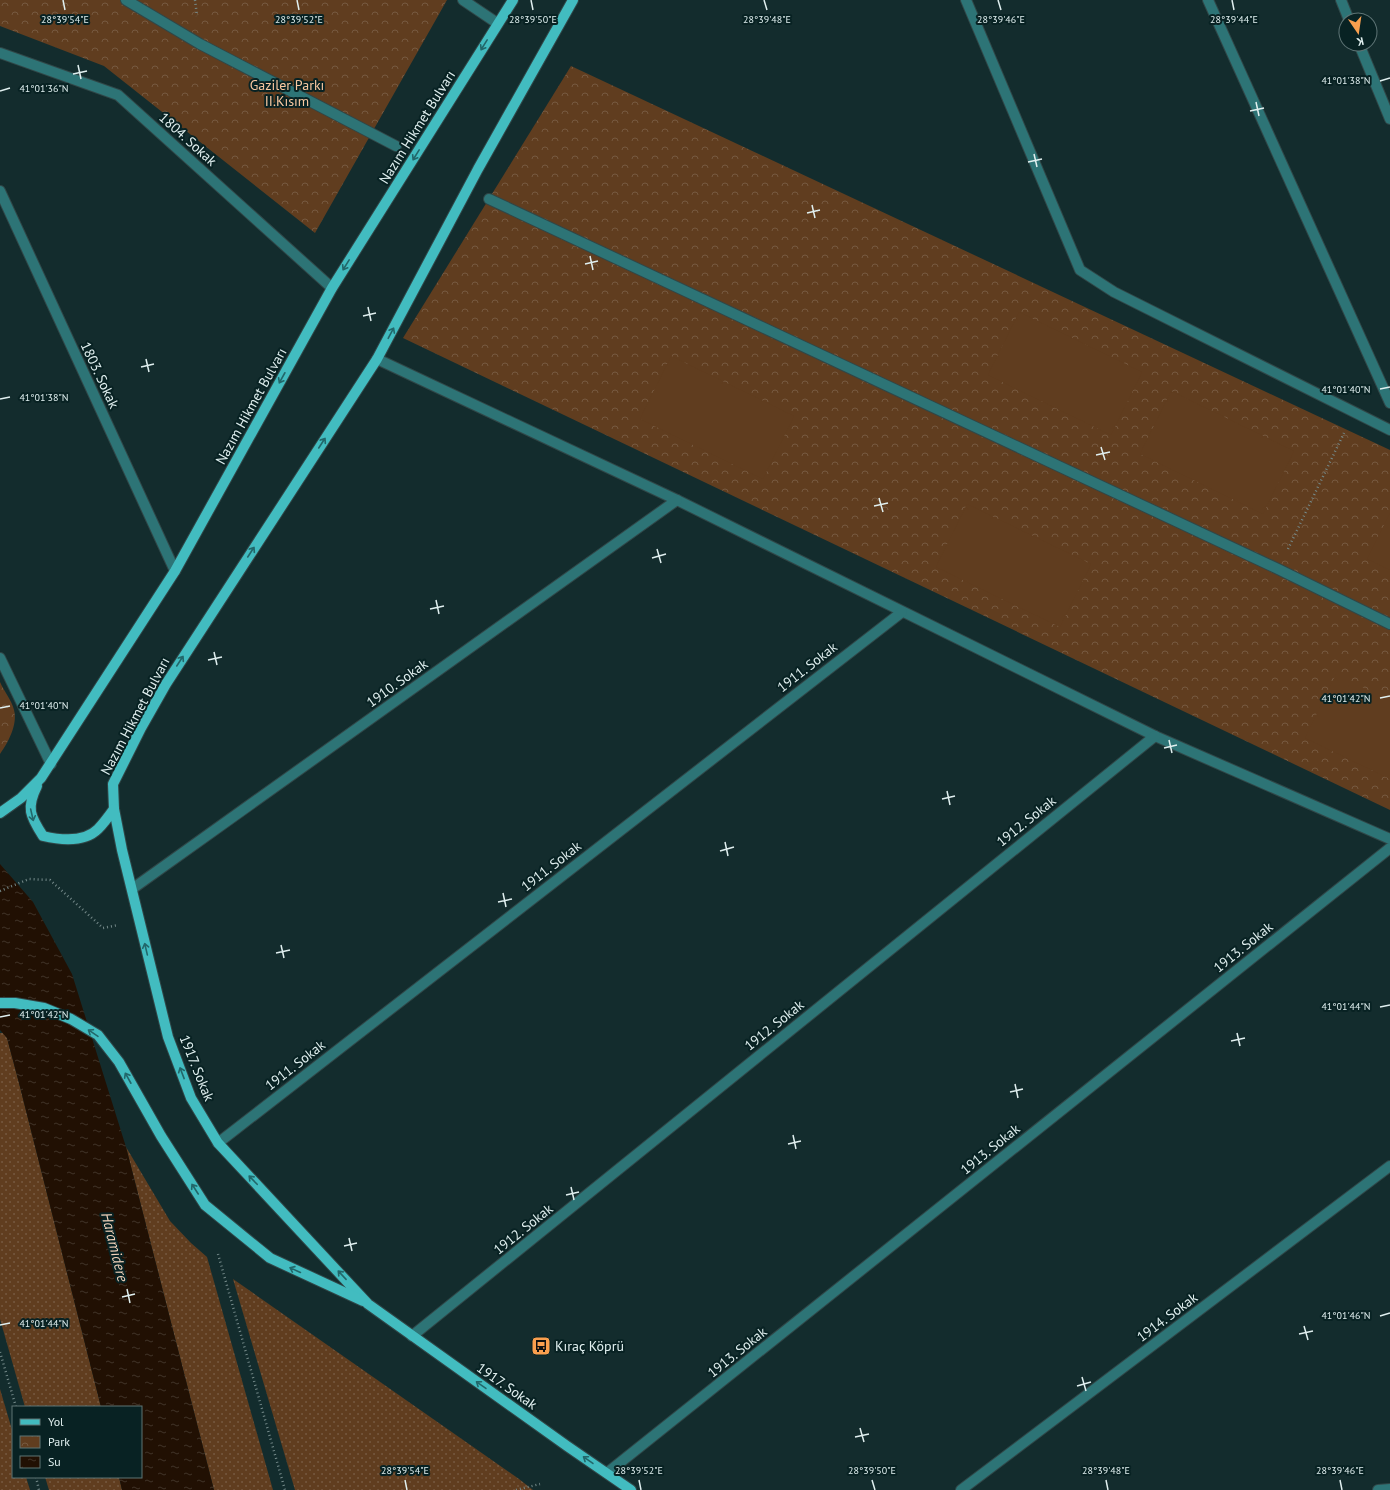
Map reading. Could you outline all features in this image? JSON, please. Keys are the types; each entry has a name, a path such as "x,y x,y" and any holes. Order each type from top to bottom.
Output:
{"main road":[{"name":"Nazım Hikmet Bulvarı","path":"0,813 21,798 41,778 175,571 332,288 497,23 513,0"},
{"name":"Nazım Hikmet Bulvarı","path":"114,809 113,784 141,728 166,684 377,359 478,169 573,0"},
{"path":"41,778 31,798 31,809 33,820 43,836 64,840 84,837 98,830 114,809"},
{"name":"1917. Sokak","path":"114,809 122,850 168,1037 191,1098 218,1142 368,1304"},
{"name":"1917. Sokak","path":"0,1002 15,1002 44,1008 71,1019 98,1035 119,1062 160,1136 205,1205 270,1258 368,1304 631,1490"}],"street":[{"path":"126,0 200,44 396,146"},
{"path":"463,0 497,23"},
{"path":"966,0 1080,270 1114,292 1390,430"},
{"path":"1208,0 1390,403"},
{"path":"1341,0 1346,12"},
{"path":"1362,52 1390,119"},
{"name":"1804. Sokak","path":"0,53 118,95 332,288"},
{"name":"1803. Sokak","path":"0,191 175,571"},
{"path":"489,199 1278,569 1390,624"},
{"path":"377,359 677,500 1154,736 1390,839"},
{"name":"1910. Sokak","path":"132,889 677,500"},
{"name":"1911. Sokak","path":"218,1142 902,612"},
{"path":"0,658 51,764"},
{"name":"1912. Sokak","path":"412,1336 1154,736"},
{"name":"1913. Sokak","path":"607,1473 1390,848"},
{"name":"1914. Sokak","path":"961,1490 1390,1166"},
{"path":"1378,1490 1390,1489"}],"path":[{"path":"1278,569 1354,412"},
{"path":"0,891 29,879 50,880 103,928 122,924"},
{"path":"218,1254 285,1490"},
{"path":"0,1352 16,1406"},
{"path":"36,1478 39,1490"},
{"path":"516,1490 540,1484"}],"green space":[{"name":"Gaziler Parkı II.Kısım","path":"0,0 447,0 315,233 104,66 0,26"},
{"path":"571,66 1390,450 1390,810 403,338"},
{"path":"1019,312 1142,372 1111,435 988,375"},
{"path":"671,356 794,416 763,479 640,419"},
{"path":"1171,391 1294,451 1263,514 1140,454"},
{"path":"967,504 1091,564 1060,627 936,567"},
{"path":"1390,513 1390,570 1367,559"},
{"path":"1336,674 1390,701 1390,779 1305,738"},
{"path":"0,682 12,703 15,721 12,733 0,754"},
{"path":"0,1033 3,1033 7,1038 19,1083 101,1406 25,1406 0,1319"},
{"path":"126,1147 170,1221 207,1257 273,1490 214,1490"},
{"path":"233,1279 519,1479 533,1490 295,1490"},
{"path":"0,1389 12,1430 12,1478 26,1478 30,1490 0,1490"},
{"path":"45,1478 119,1478 122,1490 49,1490"}],"water":[{"name":"Haramidere","path":"0,864 33,902 72,974 126,1147 214,1490 122,1490 119,1478 142,1478 142,1406 101,1406 7,1038 0,1030"}],"place":[{"name":"Kıraç Köprü","path":"541,1346"}]}
